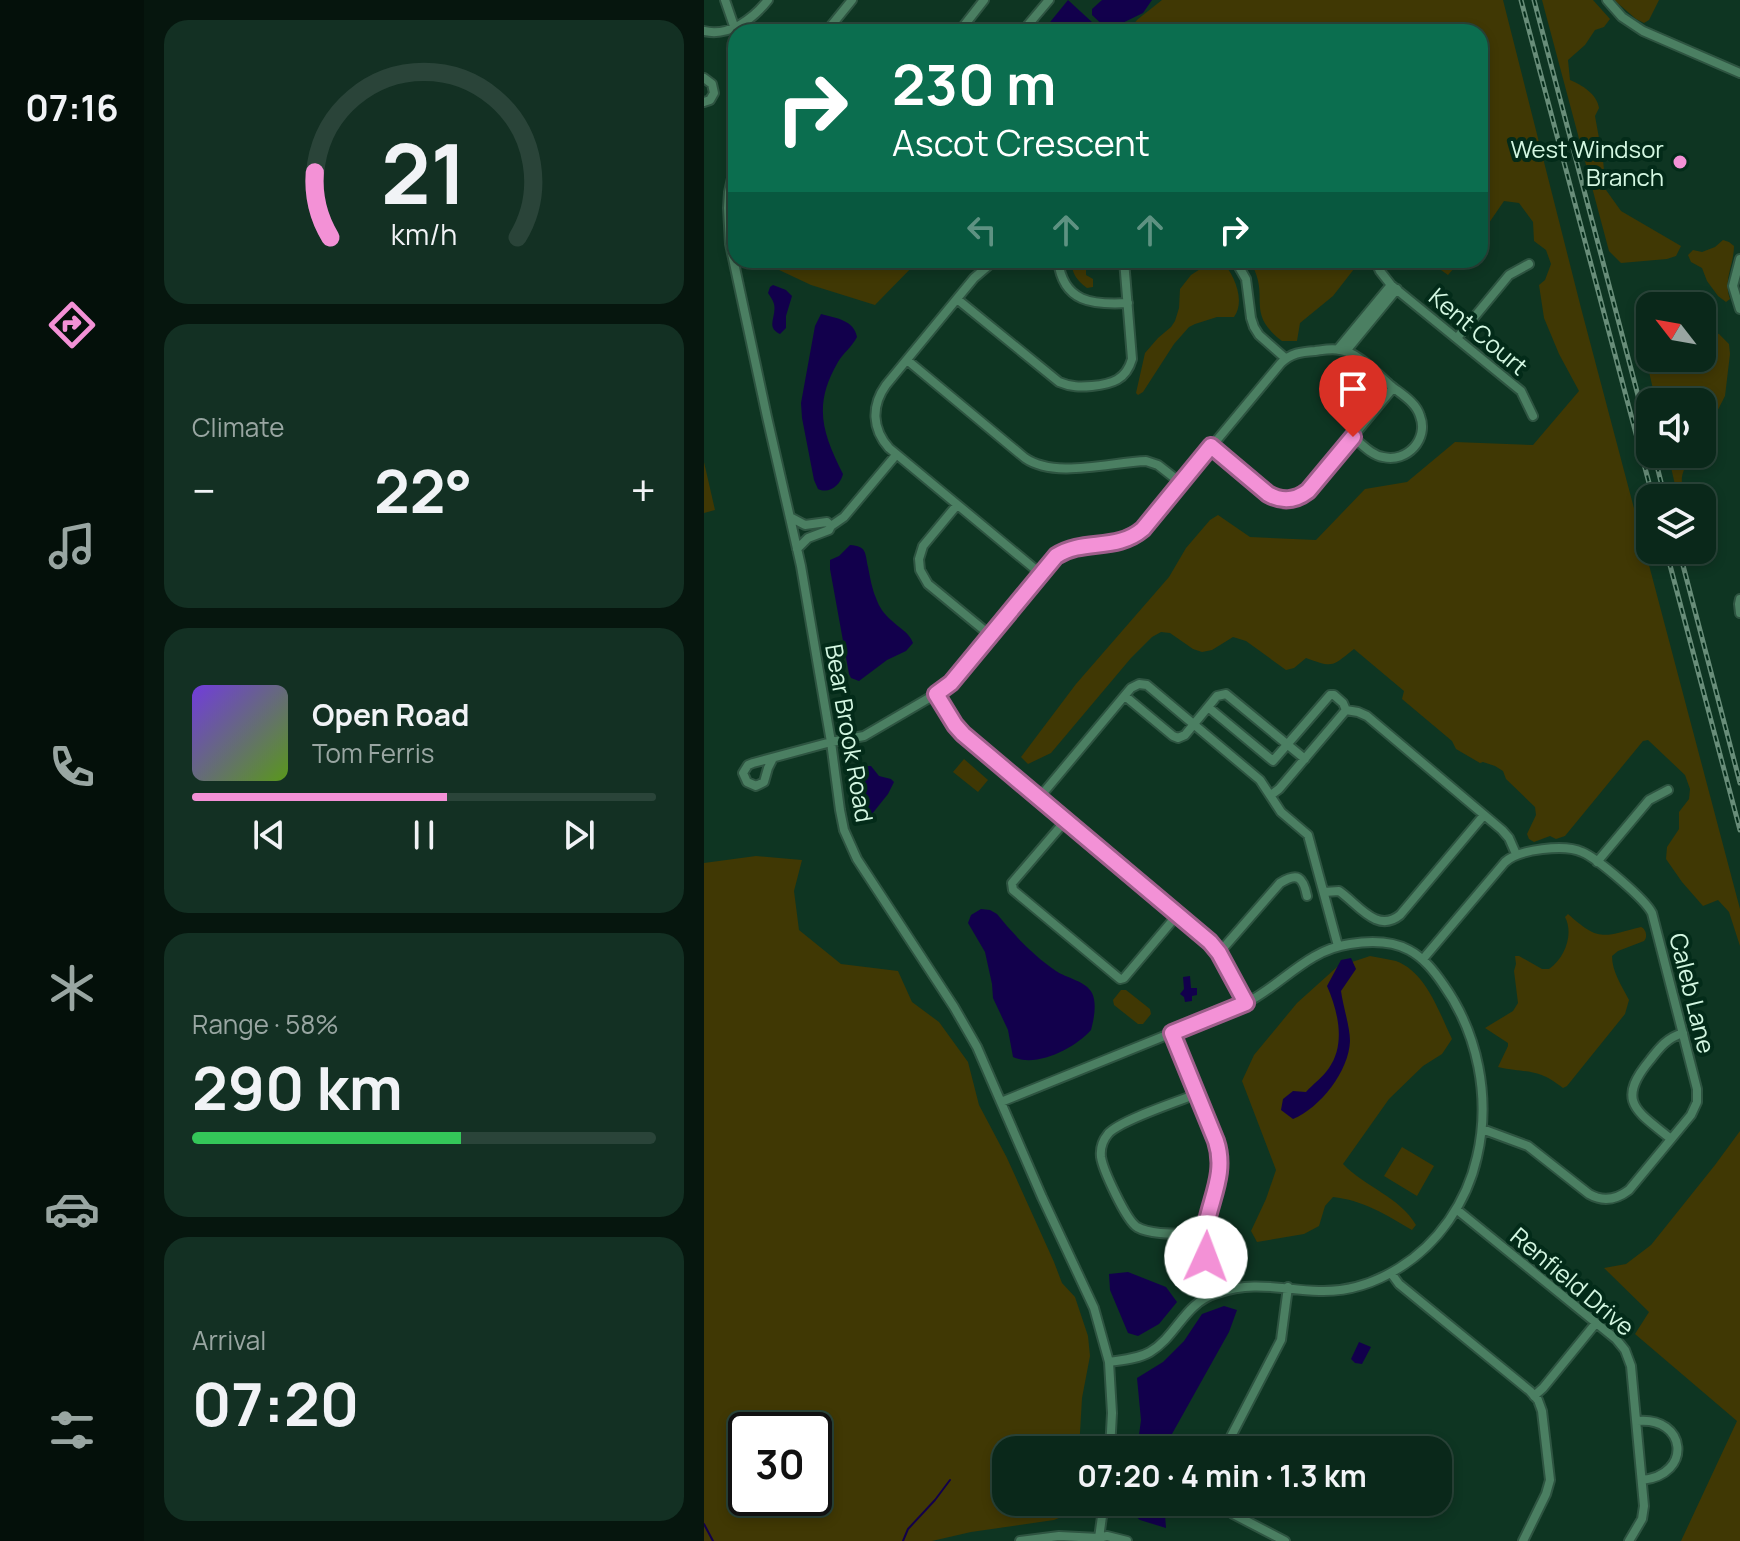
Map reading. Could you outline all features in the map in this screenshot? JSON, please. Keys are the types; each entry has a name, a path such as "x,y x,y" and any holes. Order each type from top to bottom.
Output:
{"street":[{"path":"725,0 733,24"},
{"path":"742,24 768,0"},
{"path":"832,24 852,0"},
{"path":"965,24 984,0"},
{"path":"1029,24 1049,0"},
{"path":"1607,0 1622,17 1643,31 1740,73"},
{"path":"704,31 728,31"},
{"path":"704,78 712,84 714,93 710,100 704,102"},
{"path":"1740,259 1733,286 1740,309"},
{"path":"1457,338 1509,275 1529,264"},
{"name":"Bear Brook Road","path":"735,268 797,549 840,810 850,844 977,1047 1094,1308 1109,1362 1111,1436"},
{"path":"985,268 881,392 875,411 876,423 886,445 896,455 1041,574"},
{"path":"1059,268 1065,283 1080,298 1099,304 1128,303"},
{"path":"957,299 1055,380 1075,387 1110,384 1120,379 1132,362 1125,268"},
{"path":"1240,268 1247,280 1254,327 1285,358"},
{"name":"Kent Court","path":"1378,268 1394,287 1521,391 1533,416"},
{"path":"1342,350 1394,287"},
{"path":"773,758 866,735 951,683 1056,556 1069,549 1116,543 1143,529 1285,358 1301,352 1342,350 1355,356 1412,403 1420,414 1422,430 1417,445 1398,458 1385,458 1373,453 1353,437"},
{"path":"907,360 1036,465 1053,469 1148,462 1160,466 1181,483"},
{"path":"1211,446 1268,494 1286,500 1299,497 1308,491 1393,388"},
{"path":"797,549 808,538 829,530 844,517 896,455"},
{"path":"957,505 922,548 920,570 928,584 990,635"},
{"path":"790,517 805,525 827,522 831,526"},
{"path":"1740,599 1740,613"},
{"path":"1039,798 1135,685 1147,685 1260,780 1282,812 1310,837 1338,946"},
{"path":"936,694 958,730 1210,942 1246,1003"},
{"path":"1125,696 1175,737 1184,736 1219,695 1227,694 1305,759"},
{"path":"1208,707 1275,760 1334,694 1346,710 1367,716 1506,834 1516,854 1505,862 1423,959"},
{"path":"1271,795 1346,710"},
{"path":"1597,862 1649,800 1668,790"},
{"path":"1324,892 1339,891 1374,919 1391,921 1400,915 1484,815"},
{"path":"1066,820 1012,883 1012,887 1117,978 1125,977 1178,914"},
{"name":"Caleb Lane","path":"1482,1129 1525,1144 1589,1194 1604,1199 1627,1192 1692,1113 1697,1099 1697,1087 1651,911 1644,901 1584,852 1570,848 1516,854"},
{"path":"1219,953 1281,882 1299,878 1304,883 1307,896"},
{"path":"1001,1102 1246,1003 1305,960 1338,946 1358,943 1392,944 1423,959 1448,990 1470,1037 1482,1094 1482,1129 1474,1170 1456,1209 1429,1244 1391,1273 1359,1286 1318,1291 1253,1286 1217,1293 1190,1308 1152,1351 1109,1362"},
{"path":"1172,1033 1218,1144 1221,1162 1219,1180 1204,1234 1205,1254 1217,1293"},
{"path":"1671,1139 1640,1113 1632,1090 1638,1075 1662,1045 1669,1038 1683,1033"},
{"path":"1197,1094 1116,1127 1104,1139 1101,1155 1125,1213 1135,1226 1151,1231 1204,1234"},
{"name":"Renfield Drive","path":"1456,1209 1618,1341 1628,1355 1644,1511 1629,1541"},
{"path":"1391,1273 1399,1284 1534,1396 1542,1411 1550,1478 1546,1494 1523,1541"},
{"path":"1231,1436 1281,1338 1288,1287"},
{"path":"1534,1396 1596,1323"},
{"path":"1637,1421 1663,1425 1671,1432 1677,1446 1675,1460 1669,1470 1660,1477 1642,1480"},
{"path":"1101,1540 1103,1516"},
{"path":"1237,1516 1285,1541"},
{"path":"1020,1541 1059,1536 1101,1540 1107,1536 1127,1541"}],"shaded area":[{"path":"1068,0 1093,24 1048,24"},
{"path":"1102,0 1152,0 1143,13 1120,24 1102,24 1092,15 1092,9"},
{"path":"1162,0 1503,0 1636,516 1636,564 1649,564 1740,909 1740,946 1729,912 1718,900 1703,906 1666,859 1667,847 1679,829 1679,812 1689,799 1690,789 1685,775 1648,740 1643,741 1565,836 1556,839 1550,836 1534,842 1527,834 1536,815 1535,807 1506,779 1503,771 1480,763 1456,749 1452,741 1402,699 1404,691 1354,649 1332,664 1306,658 1294,668 1286,670 1246,641 1233,637 1212,650 1202,652 1170,633 1161,632 1131,658 1051,753 1028,764 1021,757 1076,684 1169,577 1186,548 1210,520 1218,515 1250,537 1316,540 1365,489 1407,482 1455,442 1533,445 1579,391 1544,318 1539,285 1545,280 1551,264 1546,250 1534,241 1533,222 1519,203 1504,201 1488,224 1488,24 1133,24"},
{"path":"1542,0 1593,0 1610,19 1604,27 1595,30 1585,45 1568,60 1570,80 1588,91 1598,103 1595,116 1606,190 1621,211 1681,246 1676,256 1621,263 1609,251"},
{"path":"1614,0 1659,0 1649,20 1644,23"},
{"path":"1723,240 1734,246 1728,279 1730,299 1726,302 1707,281 1702,268 1691,262 1688,255 1693,250 1702,252"},
{"path":"770,268 911,268 875,305 811,285"},
{"path":"1073,268 1087,268 1086,275 1093,279 1093,287 1087,288"},
{"path":"1202,268 1227,268 1239,295 1234,317 1217,317 1189,327 1138,395 1145,353 1175,321 1180,289 1191,275"},
{"path":"1253,268 1355,268 1333,296 1300,323 1297,341 1282,341 1264,322"},
{"path":"1438,268 1454,268 1448,275"},
{"path":"773,285 792,296 786,328 780,334 772,325 775,309 768,293"},
{"path":"821,314 848,323 857,337 838,362 825,392 823,418 830,445 843,474 830,490 818,489 814,480 801,403 815,326"},
{"path":"1716,333 1729,344 1725,396 1716,414 1716,388 1653,388 1649,372 1716,372"},
{"path":"704,462 715,510 704,513"},
{"path":"1671,468 1685,468 1682,484 1675,484"},
{"path":"850,545 864,551 879,604 913,643 906,651 887,660 859,681 849,674 830,569 830,560"},
{"path":"964,759 988,780 978,792 953,772"},
{"path":"871,766 879,776 894,782 872,814 860,787 860,771"},
{"path":"756,856 802,860 794,891 799,930 841,964 898,971 912,1002 939,1022 968,1062 979,1105 1007,1158 1062,1283 1075,1297 1088,1336 1090,1356 1082,1398 1080,1436 992,1436 992,1516 1064,1516 1054,1520 932,1541 704,1541 704,863"},
{"path":"981,909 997,914 1040,959 1089,989 1094,1011 1091,1030 1084,1037 1044,1058 1023,1060 1013,1057 1008,1030 993,998 985,952 968,923 971,915"},
{"path":"1568,914 1595,933 1603,935 1641,927 1646,935 1644,941 1612,956 1629,1000 1625,1014 1563,1088 1539,1074 1498,1067 1508,1043 1485,1028 1513,1011 1518,1003 1515,956 1542,969 1549,969 1560,959 1568,938 1565,917"},
{"path":"1370,956 1396,961 1416,974 1430,994 1452,1039 1442,1054 1423,1066 1389,1099 1343,1164 1392,1199 1416,1225 1412,1230 1364,1205 1333,1197 1325,1206 1319,1226 1304,1234 1257,1242 1251,1231 1276,1170 1242,1081 1254,1055 1297,1003 1337,967"},
{"path":"1351,958 1356,969 1341,991 1349,1029 1348,1053 1339,1076 1323,1097 1293,1119 1281,1110 1283,1099 1293,1091 1306,1092 1327,1071 1334,1059 1338,1027 1327,986 1341,960"},
{"path":"1190,976 1191,988 1197,988 1197,995 1192,996 1192,1001 1185,1002 1180,994 1184,989 1183,977"},
{"path":"1121,990 1126,990 1150,1009 1151,1014 1143,1024 1138,1024 1114,1005 1113,1000"},
{"path":"1740,1131 1740,1541 1681,1541 1737,1421 1635,1334 1649,1312 1604,1268 1626,1264 1651,1245"},
{"path":"1402,1147 1434,1166 1417,1196 1384,1176"},
{"path":"1128,1272 1166,1287 1177,1302 1159,1324 1138,1336 1128,1333 1110,1290 1109,1274"},
{"path":"1224,1306 1237,1310 1229,1332 1171,1436 1139,1436 1141,1420 1137,1378 1163,1362 1184,1341 1202,1314"},
{"path":"1359,1342 1371,1347 1362,1364 1351,1359"},
{"path":"1135,1516 1165,1516 1166,1528"}],"waterway":[{"path":"903,1541 908,1529 950,1480"},
{"path":"704,1524 713,1541"}],"railway":[{"path":"1521,0 1649,484"},
{"path":"1534,0 1636,388"},
{"path":"1658,468 1662,484"},
{"path":"1670,564 1740,830"},
{"path":"1683,564 1740,783"}],"place":[{"name":"West Windsor Branch","path":"1680,162"}],"route":[{"path":"1206,1257 1204,1229 1220,1176 1220,1155 1172,1033 1246,1003 1217,949 1210,942 963,734 936,694 951,683 1056,556 1075,547 1116,543 1143,529 1211,446 1268,494 1291,500 1308,491 1353,437"}]}
